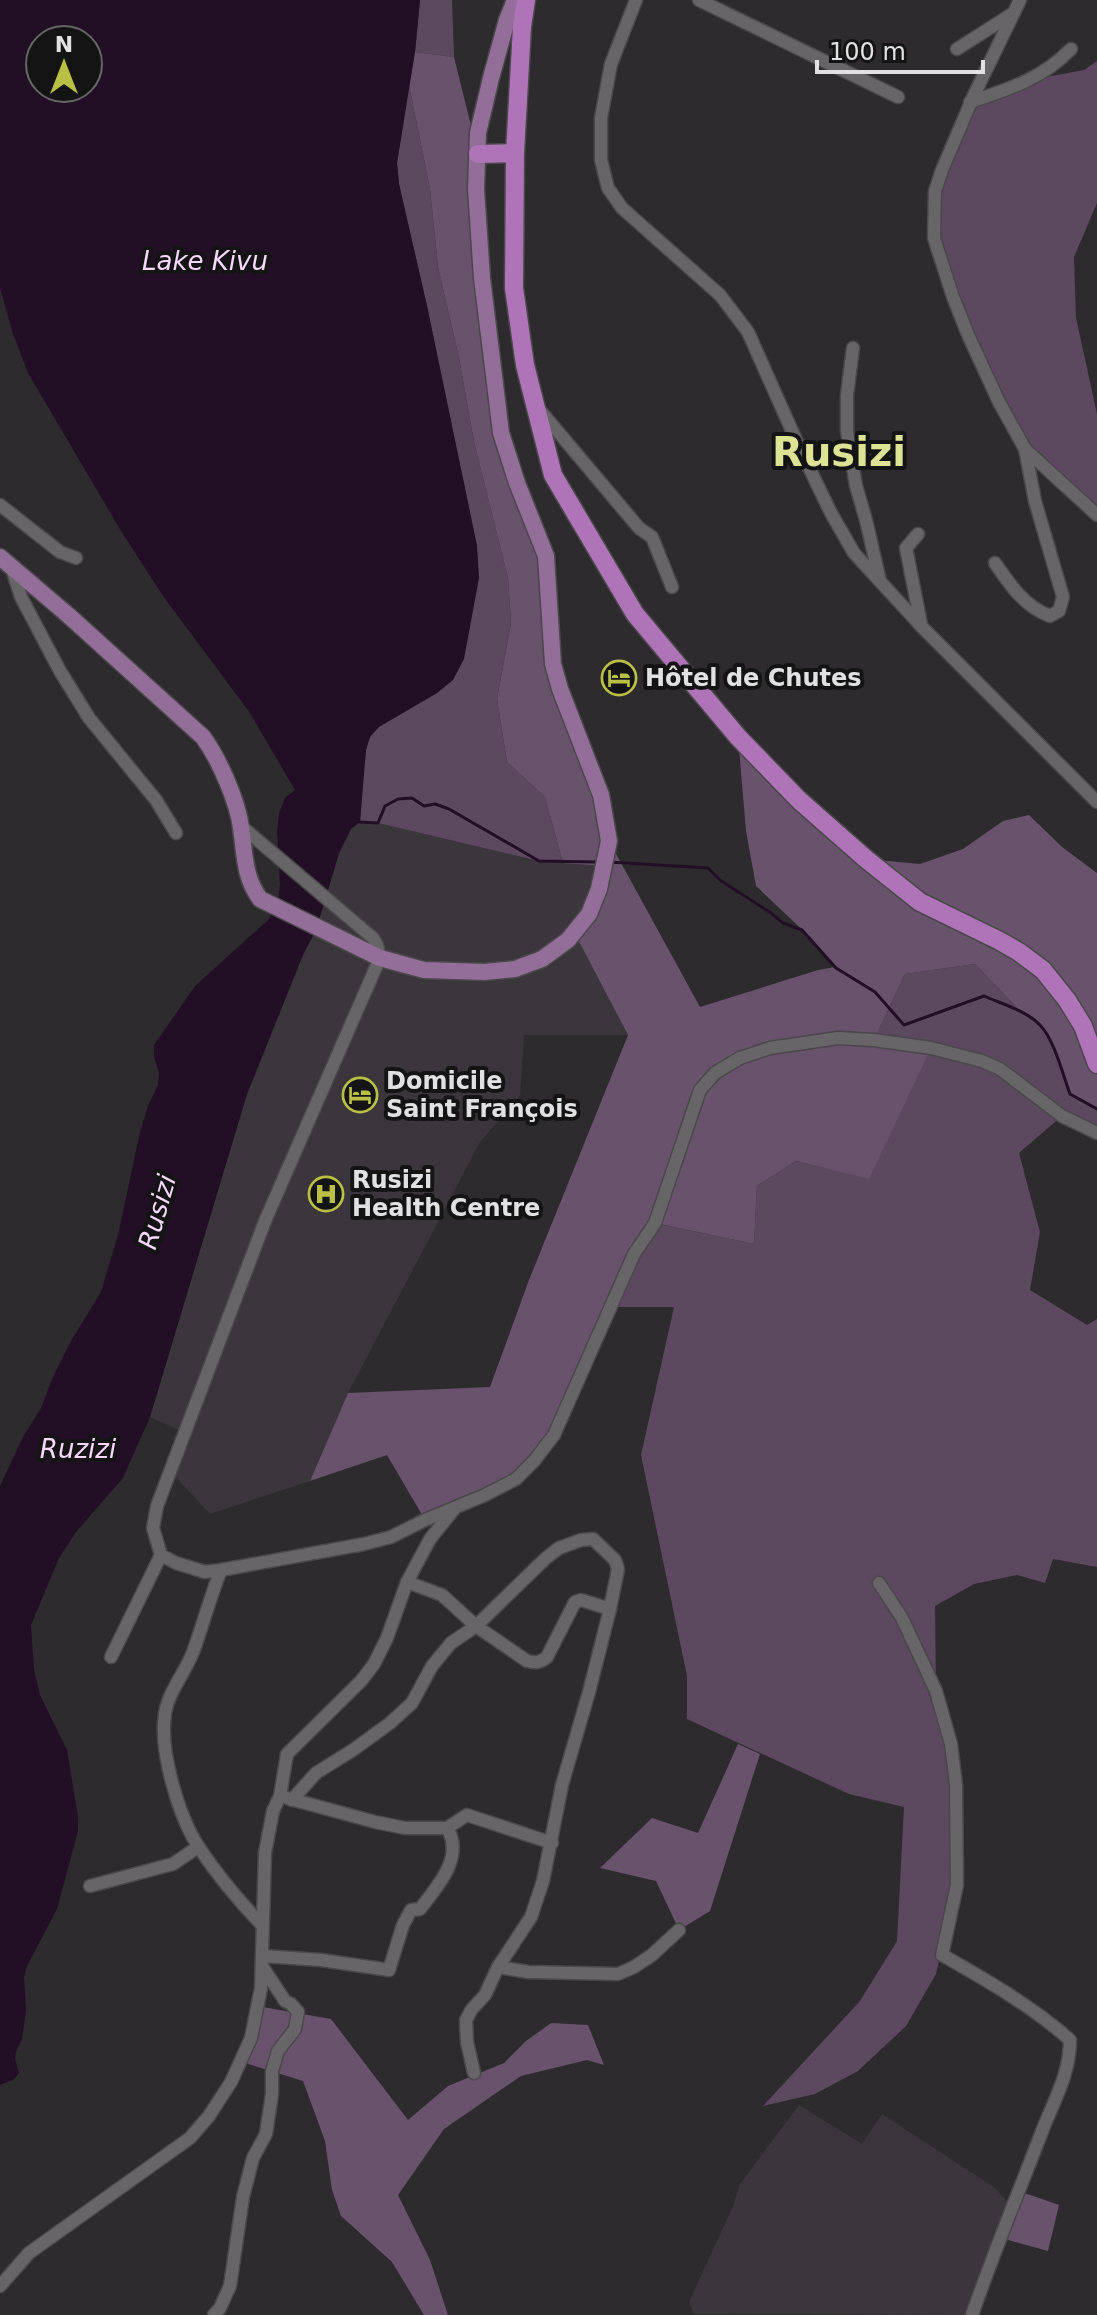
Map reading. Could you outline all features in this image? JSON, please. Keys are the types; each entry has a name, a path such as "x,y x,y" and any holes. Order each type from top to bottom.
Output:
{"highway":[{"path":"526,0 515,153 514,288 533,402 553,475 635,614 738,737 799,800 920,902 998,940 1043,970 1083,1026 1097,1064"},
{"path":"478,154 515,153"}],"main road":[{"path":"5,561 203,737 216,755 241,826 248,880 260,899 380,958 424,970 457,973 515,969 542,959 568,940 589,914 599,889 609,841 601,795 553,664 546,556 501,433 482,278 476,189 478,133 515,0"}],"street":[{"path":"636,0 611,64 601,118 601,160 608,188 622,208 720,295 748,332 831,513 854,553 880,584 1097,802"},
{"path":"699,0 898,97"},
{"path":"995,563 1031,607 1050,616 1059,611 1063,597 1035,501 1025,449 969,337 934,238 935,191 970,102 1020,0"},
{"path":"957,49 1014,13"},
{"path":"970,102 1025,83 1057,63 1071,49"},
{"path":"853,348 847,395 847,431 856,486 880,584"},
{"path":"533,402 639,528 652,537 672,587"},
{"path":"1025,449 1097,515"},
{"path":"0,505 60,552 76,558"},
{"path":"918,534 906,548 922,627"},
{"path":"5,561 60,671 89,718 156,800 176,833"},
{"path":"111,1657 161,1555 153,1528 157,1506 265,1221 380,958 377,945 361,926 241,826"},
{"path":"161,1555 205,1572 377,1541 402,1533 516,1479 554,1435 634,1254 655,1223 700,1090 715,1073 740,1058 770,1048 838,1038 931,1048 982,1061 1000,1069 1062,1116 1097,1133"},
{"path":"286,1798 287,1754 361,1681 374,1664 407,1582 430,1539 457,1506"},
{"path":"0,2286 29,2253 190,2138 231,2082 251,2038 261,1988 265,1853 273,1811 316,1773 353,1750 412,1703 432,1666 451,1643 476,1626 546,1558 559,1548 593,1539 615,1560 618,1569 610,1609 562,1785 552,1843 531,1917 498,1967 485,1995 466,2020 474,2073"},
{"path":"221,1570 192,1656 169,1699 165,1713 165,1753 171,1780 198,1847 244,1907 262,1925"},
{"path":"407,1582 442,1595 476,1626 527,1661 541,1662 547,1657 575,1602 581,1600 610,1609"},
{"path":"879,1583 902,1618 936,1691 951,1744 956,1785 957,1885 942,1955 992,1983 1070,2040 1067,2075 1050,2109 972,2315"},
{"path":"286,1798 405,1828 447,1828 467,1815 552,1843"},
{"path":"263,1961 321,1960 389,1970 411,1910 420,1909 450,1866 452,1836 447,1828"},
{"path":"90,1886 173,1864 198,1847"},
{"path":"498,1967 528,1972 618,1974 652,1955 679,1930"},
{"path":"214,2315 230,2286 243,2197 253,2158 266,2134 272,2071 278,2051 295,2029 298,2012 285,2001 263,1961"}],"shaded area":[{"path":"420,0 452,0 454,57 415,52"},
{"path":"415,52 454,57 478,154 495,394 546,556 551,641 609,841 700,1007 835,967 811,938 756,886 746,831 738,737 866,859 920,864 963,849 1003,821 1029,815 1062,847 1097,873 1097,1109 1070,1094 1051,1043 1040,1025 1022,1013 975,964 905,974 874,1040 931,1048 869,1179 796,1161 757,1186 754,1244 655,1223 565,1413 516,1479 425,1520 387,1455 310,1481 348,1393 490,1387 529,1280 628,1035 574,932 605,866 563,863 545,797 507,762 497,699 511,623 508,578 474,442 438,267 430,189 409,85"},
{"path":"1097,61 1097,203 1074,257 1076,318 1097,414 1097,518 1029,457 996,401 929,217 967,102 1030,80 1084,70"},
{"path":"409,85 430,189 438,267 474,442 508,578 511,623 497,699 507,762 545,797 563,863 539,861 378,823 360,822 368,741 385,722 437,693 477,546 399,184 397,163"},
{"path":"360,822 378,823 539,861 605,866 574,932 628,1035 524,1035 520,1096 480,1142 348,1393 310,1481 210,1514 171,1472 186,1433 150,1417 247,1094 316,930 339,854 351,829"},
{"path":"975,964 1022,1013 1040,1025 1051,1043 1070,1094 1097,1109 1097,1133 1062,1116 1019,1153 1040,1232 1030,1290 1087,1325 1097,1319 1097,1567 1053,1559 1045,1583 1017,1575 974,1584 935,1606 936,1691 951,1744 957,1885 936,1974 906,2026 858,2071 815,2094 763,2106 860,2001 897,1941 904,1807 849,1794 687,1719 687,1676 641,1455 674,1307 611,1307 655,1223 754,1244 757,1186 796,1161 869,1178 874,1040 905,974"},
{"path":"738,1744 760,1754 710,1911 679,1930 656,1881 600,1868 652,1818 698,1833"},
{"path":"257,2006 331,2019 408,2120 448,2086 504,2063 526,2041 551,2023 588,2025 604,2065 587,2060 521,2076 444,2129 398,2195 430,2260 448,2315 424,2315 392,2262 341,2216 332,2190 325,2141 303,2081 242,2062"},
{"path":"799,2105 862,2144 882,2114 995,2188 1013,2208 972,2315 694,2314 689,2302 740,2184"},
{"path":"1019,2191 1059,2205 1048,2251 1001,2238"}],"water":[{"name":"Lake Kivu","path":"0,0 420,0 397,163 477,546 479,578 464,659 453,680 379,727 370,737 366,750 360,822 351,829 339,853 316,930 247,1094 150,1417 123,1478 76,1532 59,1558 31,1625 34,1669 40,1695 67,1750 78,1831 57,1909 24,1977 26,2010 22,2039 15,2059 19,2073 13,2080 0,2085 0,1486 23,1437 41,1408 71,1341 101,1292 118,1235 140,1132 158,1085 154,1045 195,986 268,920 278,904 279,813 285,798 295,790 250,713 163,596 121,531 28,373 0,288"}],"waterway":[{"path":"360,822 378,823 385,806 398,799 412,798 424,806 435,804 449,809 539,861 597,862"},
{"path":"609,862 708,868 720,880 783,923 802,930 836,968 875,992 904,1025 984,996 1021,1012 1035,1020 1045,1031 1070,1094 1097,1109"}],"place":[{"name":"Hôtel de Chutes","path":"619,678"},
{"name":"Domicile Saint François","path":"360,1095"},
{"name":"Rusizi Health Centre","path":"326,1194"}],"district":[{"name":"Rusizi","path":"839,452"}],"water label":[{"name":"Ruzizi","path":"78,1449"}]}
